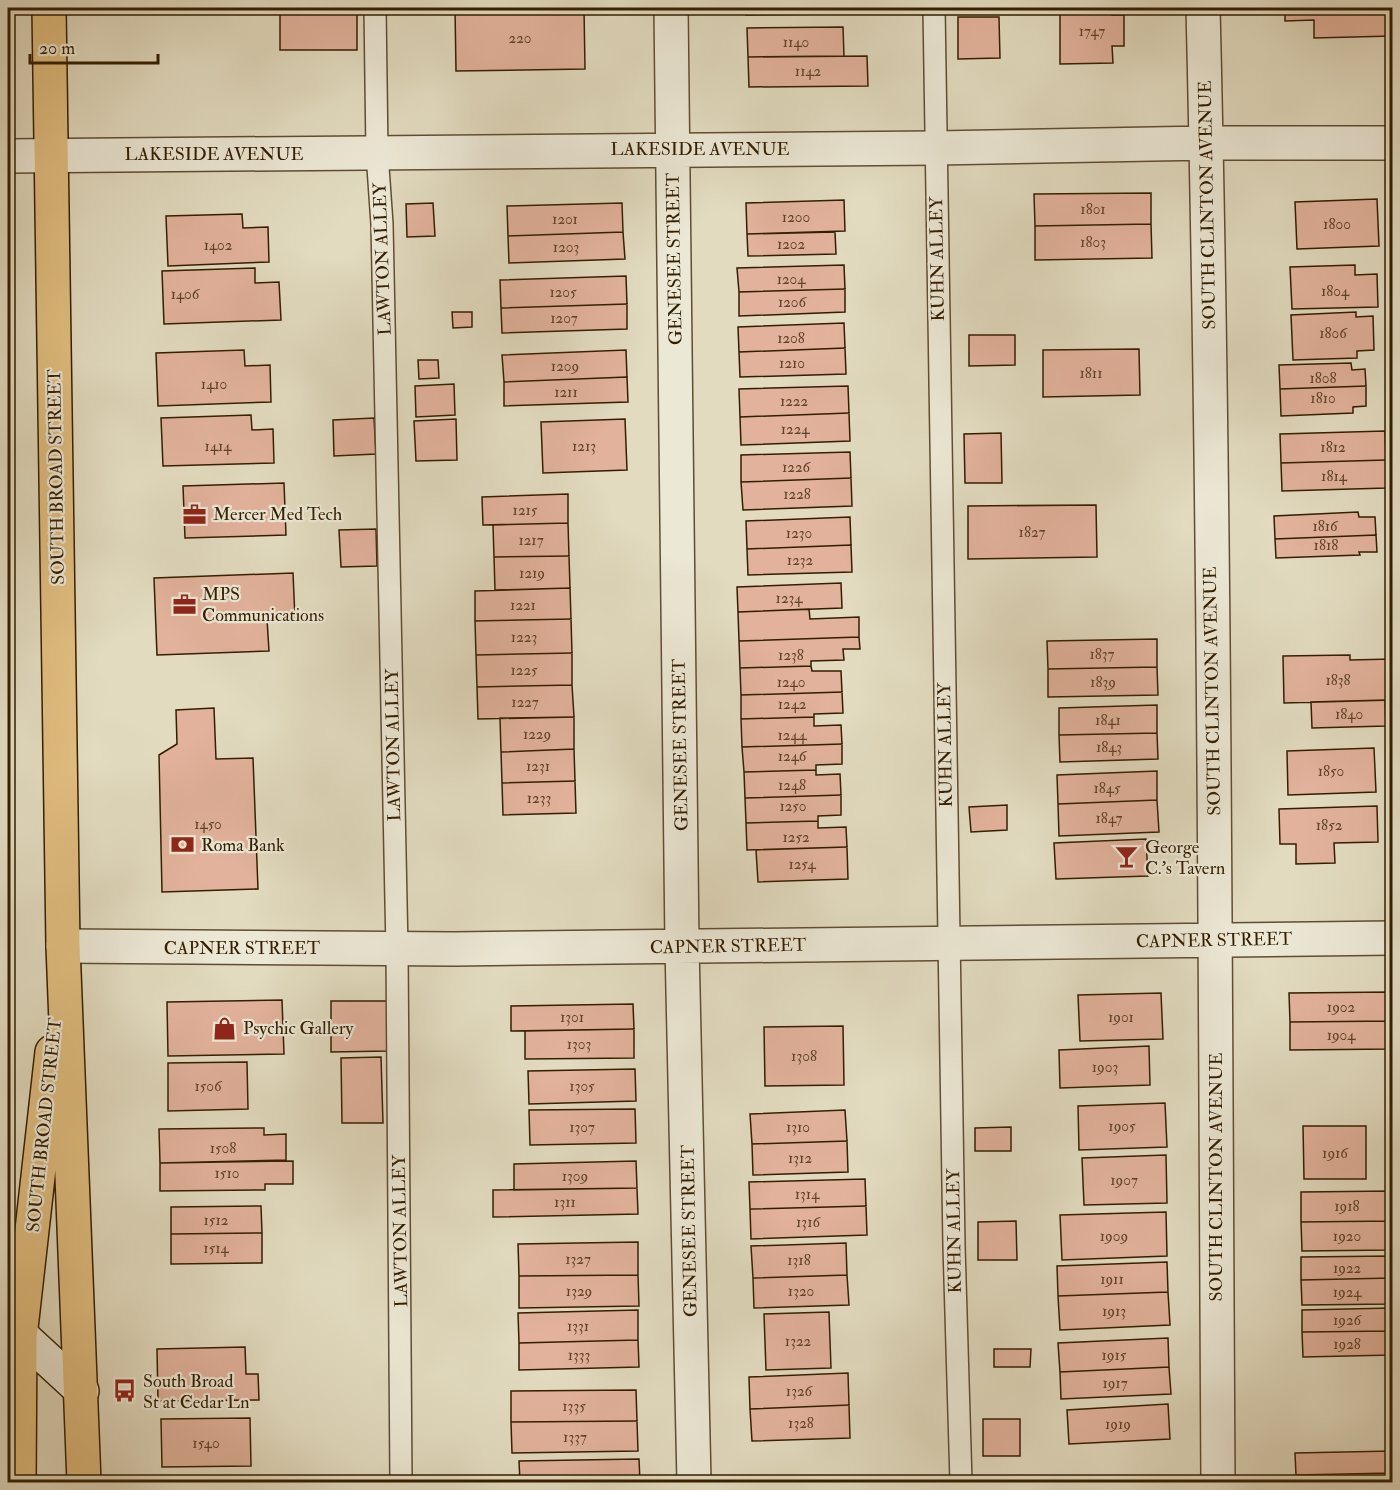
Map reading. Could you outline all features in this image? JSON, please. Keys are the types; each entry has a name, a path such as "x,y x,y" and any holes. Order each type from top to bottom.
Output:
{"main road":[{"name":"SOUTH BROAD STREET","path":"49,8 63,946 84,1482"},
{"name":"SOUTH BROAD STREET","path":"19,1482 14,1330 63,946"}],"street":[{"name":"GENESEE STREET","path":"671,8 682,946 694,1482"},
{"name":"SOUTH CLINTON AVENUE","path":"1203,8 1207,143 1218,1482"},
{"name":"LAKESIDE AVENUE","path":"8,156 1392,143"},
{"name":"CAPNER STREET","path":"63,946 397,950 1392,938"},
{"path":"14,1330 82,1391"}],"lane":[{"name":"LAWTON ALLEY","path":"375,8 377,153 382,224 397,950 401,1482"},
{"name":"KUHN ALLEY","path":"934,8 948,944 961,1482"}],"building":[{"path":"280,8 357,8 357,50 280,50"},
{"path":"455,8 584,8 585,69 456,71"},
{"path":"746,8 843,8 843,14 746,15"},
{"path":"1060,8 1111,8 1112,15 1124,15 1124,46 1112,46 1113,63 1060,64"},
{"path":"1285,8 1392,8 1392,36 1314,38 1314,20 1285,21"},
{"path":"958,17 999,17 1000,58 958,59"},
{"path":"843,27 844,56 748,57 747,28"},
{"path":"867,56 868,86 749,87 748,57"},
{"path":"1151,193 1151,224 1035,226 1034,194"},
{"path":"1377,199 1379,246 1297,249 1295,202"},
{"path":"844,200 845,231 747,234 746,203"},
{"path":"433,203 435,236 407,237 406,204"},
{"path":"622,203 623,232 508,236 507,206"},
{"path":"242,214 243,228 268,227 269,262 168,266 166,216"},
{"path":"1151,224 1152,258 1035,260 1035,226"},
{"path":"623,232 625,259 509,263 508,236"},
{"path":"835,232 836,254 748,256 747,234"},
{"path":"844,265 845,289 739,292 737,268"},
{"path":"1355,265 1355,275 1377,274 1378,307 1292,309 1290,267"},
{"path":"255,268 255,283 279,282 281,320 164,324 162,271"},
{"path":"626,276 627,304 501,308 500,280"},
{"path":"845,289 845,312 739,316 739,292"},
{"path":"627,304 627,329 502,333 501,308"},
{"path":"452,312 472,312 472,327 453,328"},
{"path":"1356,312 1356,317 1373,316 1374,350 1357,351 1357,358 1293,360 1291,315"},
{"path":"844,323 845,348 739,352 738,327"},
{"path":"969,335 1015,335 1015,365 969,366"},
{"path":"845,348 846,374 740,377 739,352"},
{"path":"1139,349 1140,395 1043,397 1043,350"},
{"path":"244,350 245,366 270,365 271,402 158,406 156,353"},
{"path":"626,350 627,377 504,382 502,355"},
{"path":"418,360 438,360 439,378 419,379"},
{"path":"1351,363 1352,370 1365,369 1366,386 1280,389 1279,365"},
{"path":"627,377 628,402 504,406 504,382"},
{"path":"454,384 455,415 416,417 415,386"},
{"path":"848,386 849,413 740,417 739,389"},
{"path":"1366,386 1366,406 1353,407 1353,413 1281,416 1280,389"},
{"path":"849,413 850,441 741,445 740,417"},
{"path":"251,415 252,430 273,429 274,463 163,466 161,418"},
{"path":"374,418 376,454 334,456 333,420"},
{"path":"456,419 457,460 416,461 414,421"},
{"path":"625,419 627,470 543,473 541,422"},
{"path":"1385,431 1386,460 1281,463 1280,434"},
{"path":"1001,433 1002,483 965,483 964,434"},
{"path":"850,452 851,478 741,482 741,455"},
{"path":"1386,460 1387,488 1282,491 1281,463"},
{"path":"851,478 852,506 743,510 741,482"},
{"path":"284,483 286,535 185,538 183,486"},
{"path":"568,494 568,523 483,525 482,497"},
{"path":"1096,505 1097,557 968,559 968,506"},
{"path":"1358,512 1359,517 1375,517 1376,535 1275,539 1274,516"},
{"path":"850,517 851,545 747,549 746,521"},
{"path":"568,523 569,556 494,557 493,525"},
{"path":"376,529 377,566 341,567 339,530"},
{"path":"1376,535 1377,552 1359,552 1360,555 1276,558 1275,539"},
{"path":"851,545 852,572 748,575 747,549"},
{"path":"569,556 570,588 495,590 494,557"},
{"path":"293,573 295,619 267,619 269,651 157,655 154,578"},
{"path":"841,583 842,608 738,612 737,587"},
{"path":"570,588 571,619 475,621 475,591"},
{"path":"809,609 810,619 859,617 859,637 739,641 738,612"},
{"path":"571,619 572,653 476,655 475,621"},
{"path":"859,637 860,649 843,649 844,660 811,661 811,666 740,668 739,641"},
{"path":"1157,639 1157,667 1048,669 1047,641"},
{"path":"572,653 572,685 477,687 476,655"},
{"path":"1350,655 1350,660 1392,659 1392,700 1284,703 1283,656"},
{"path":"811,666 812,671 841,671 842,692 741,695 740,668"},
{"path":"1157,667 1158,695 1048,697 1048,669"},
{"path":"572,685 574,717 478,719 477,687"},
{"path":"842,692 843,713 814,714 814,717 741,719 741,695"},
{"path":"1385,700 1386,726 1312,728 1311,702"},
{"path":"1157,705 1157,733 1059,735 1059,708"},
{"path":"214,708 216,759 253,758 258,889 162,892 159,755 177,744 176,710"},
{"path":"574,717 574,749 501,752 500,718"},
{"path":"814,717 814,726 841,725 842,744 742,747 741,719"},
{"path":"1157,733 1158,759 1060,762 1059,735"},
{"path":"842,744 842,764 816,765 816,770 744,772 742,747"},
{"path":"1374,748 1376,792 1288,795 1287,751"},
{"path":"574,749 575,781 502,783 501,752"},
{"path":"816,770 816,775 840,774 841,795 745,798 744,772"},
{"path":"1157,771 1157,800 1058,804 1057,775"},
{"path":"575,781 576,813 503,815 502,783"},
{"path":"841,795 841,815 818,816 818,821 746,823 745,798"},
{"path":"1157,800 1159,832 1059,836 1058,804"},
{"path":"1007,805 1007,830 971,832 969,807"},
{"path":"1377,806 1378,842 1334,843 1335,863 1296,864 1296,844 1280,844 1279,809"},
{"path":"818,821 818,828 846,827 847,847 747,850 746,823"},
{"path":"1146,839 1148,876 1056,879 1054,843"},
{"path":"847,847 848,879 758,882 756,850"},
{"path":"1392,992 1392,1021 1290,1022 1289,993"},
{"path":"1161,993 1163,1039 1080,1041 1078,995"},
{"name":"Psychic Gallery","path":"282,1000 284,1054 168,1056 167,1002"},
{"path":"331,1001 387,1001 388,1051 331,1052"},
{"path":"633,1004 634,1029 511,1031 511,1006"},
{"path":"1392,1021 1392,1049 1290,1050 1290,1022"},
{"path":"843,1026 844,1085 765,1086 764,1027"},
{"path":"634,1029 634,1058 525,1059 525,1031"},
{"path":"1149,1046 1150,1085 1060,1088 1059,1050"},
{"path":"381,1057 383,1123 342,1123 341,1058"},
{"path":"247,1062 248,1109 168,1111 168,1063"},
{"path":"635,1069 636,1101 529,1104 528,1071"},
{"path":"1165,1103 1167,1147 1079,1150 1078,1106"},
{"path":"635,1109 636,1143 530,1145 529,1110"},
{"path":"845,1110 847,1141 752,1144 750,1114"},
{"path":"1303,1126 1366,1126 1366,1179 1304,1179"},
{"path":"1011,1127 1011,1151 975,1151 975,1128"},
{"path":"264,1128 264,1135 286,1134 286,1160 160,1163 159,1129"},
{"path":"847,1141 848,1172 753,1175 752,1144"},
{"path":"1166,1155 1167,1203 1084,1205 1082,1158"},
{"path":"293,1161 293,1184 265,1184 265,1190 160,1191 160,1163"},
{"path":"636,1161 637,1188 514,1190 514,1164"},
{"path":"865,1179 866,1206 750,1209 749,1182"},
{"path":"637,1188 638,1214 493,1217 493,1190"},
{"path":"1392,1191 1392,1221 1301,1222 1301,1192"},
{"path":"261,1206 262,1233 171,1234 171,1207"},
{"path":"866,1206 867,1235 751,1239 750,1209"},
{"path":"1166,1212 1167,1256 1062,1260 1060,1215"},
{"path":"1016,1221 1017,1260 978,1260 978,1222"},
{"path":"1392,1221 1392,1250 1302,1251 1301,1222"},
{"path":"262,1233 262,1263 171,1264 171,1234"},
{"path":"638,1242 638,1275 519,1276 518,1244"},
{"path":"846,1243 847,1275 753,1278 751,1246"},
{"path":"1392,1256 1392,1278 1301,1280 1301,1257"},
{"path":"1167,1262 1168,1292 1058,1296 1057,1266"},
{"path":"638,1275 639,1306 519,1308 519,1276"},
{"path":"847,1275 849,1305 754,1308 753,1278"},
{"path":"1392,1278 1392,1304 1302,1305 1301,1280"},
{"path":"1168,1292 1170,1325 1060,1330 1058,1296"},
{"path":"1392,1308 1392,1331 1302,1332 1302,1310"},
{"path":"638,1310 638,1340 519,1343 518,1313"},
{"path":"829,1312 831,1368 766,1370 764,1314"},
{"path":"1392,1331 1392,1355 1303,1357 1302,1332"},
{"path":"1168,1338 1169,1367 1060,1372 1058,1343"},
{"path":"638,1340 639,1367 519,1370 519,1343"},
{"path":"245,1347 246,1374 258,1374 259,1400 158,1401 157,1349"},
{"path":"994,1349 1031,1349 1030,1367 994,1367"},
{"path":"1169,1367 1171,1394 1061,1399 1060,1372"},
{"path":"848,1373 849,1405 750,1409 749,1377"},
{"path":"636,1390 637,1421 511,1422 511,1391"},
{"path":"1168,1404 1170,1439 1069,1444 1067,1410"},
{"path":"849,1405 850,1438 752,1441 750,1409"},
{"path":"250,1418 251,1466 162,1467 161,1419"},
{"path":"983,1419 1020,1419 1020,1456 983,1456"},
{"path":"637,1421 638,1451 512,1453 511,1422"},
{"path":"1392,1451 1392,1473 1296,1475 1295,1453"},
{"path":"639,1459 640,1482 520,1482 519,1461"},
{"path":"1392,1473 1392,1482 1296,1482 1296,1475"}],"place":[{"name":"Mercer Med Tech","path":"195,514"},
{"name":"MPS Communications","path":"184,604"},
{"name":"Roma Bank","path":"183,845"},
{"name":"George C.'s Tavern","path":"1127,857"},
{"name":"Psychic Gallery","path":"225,1028"},
{"name":"South Broad St at Cedar Ln","path":"125,1391"}]}
